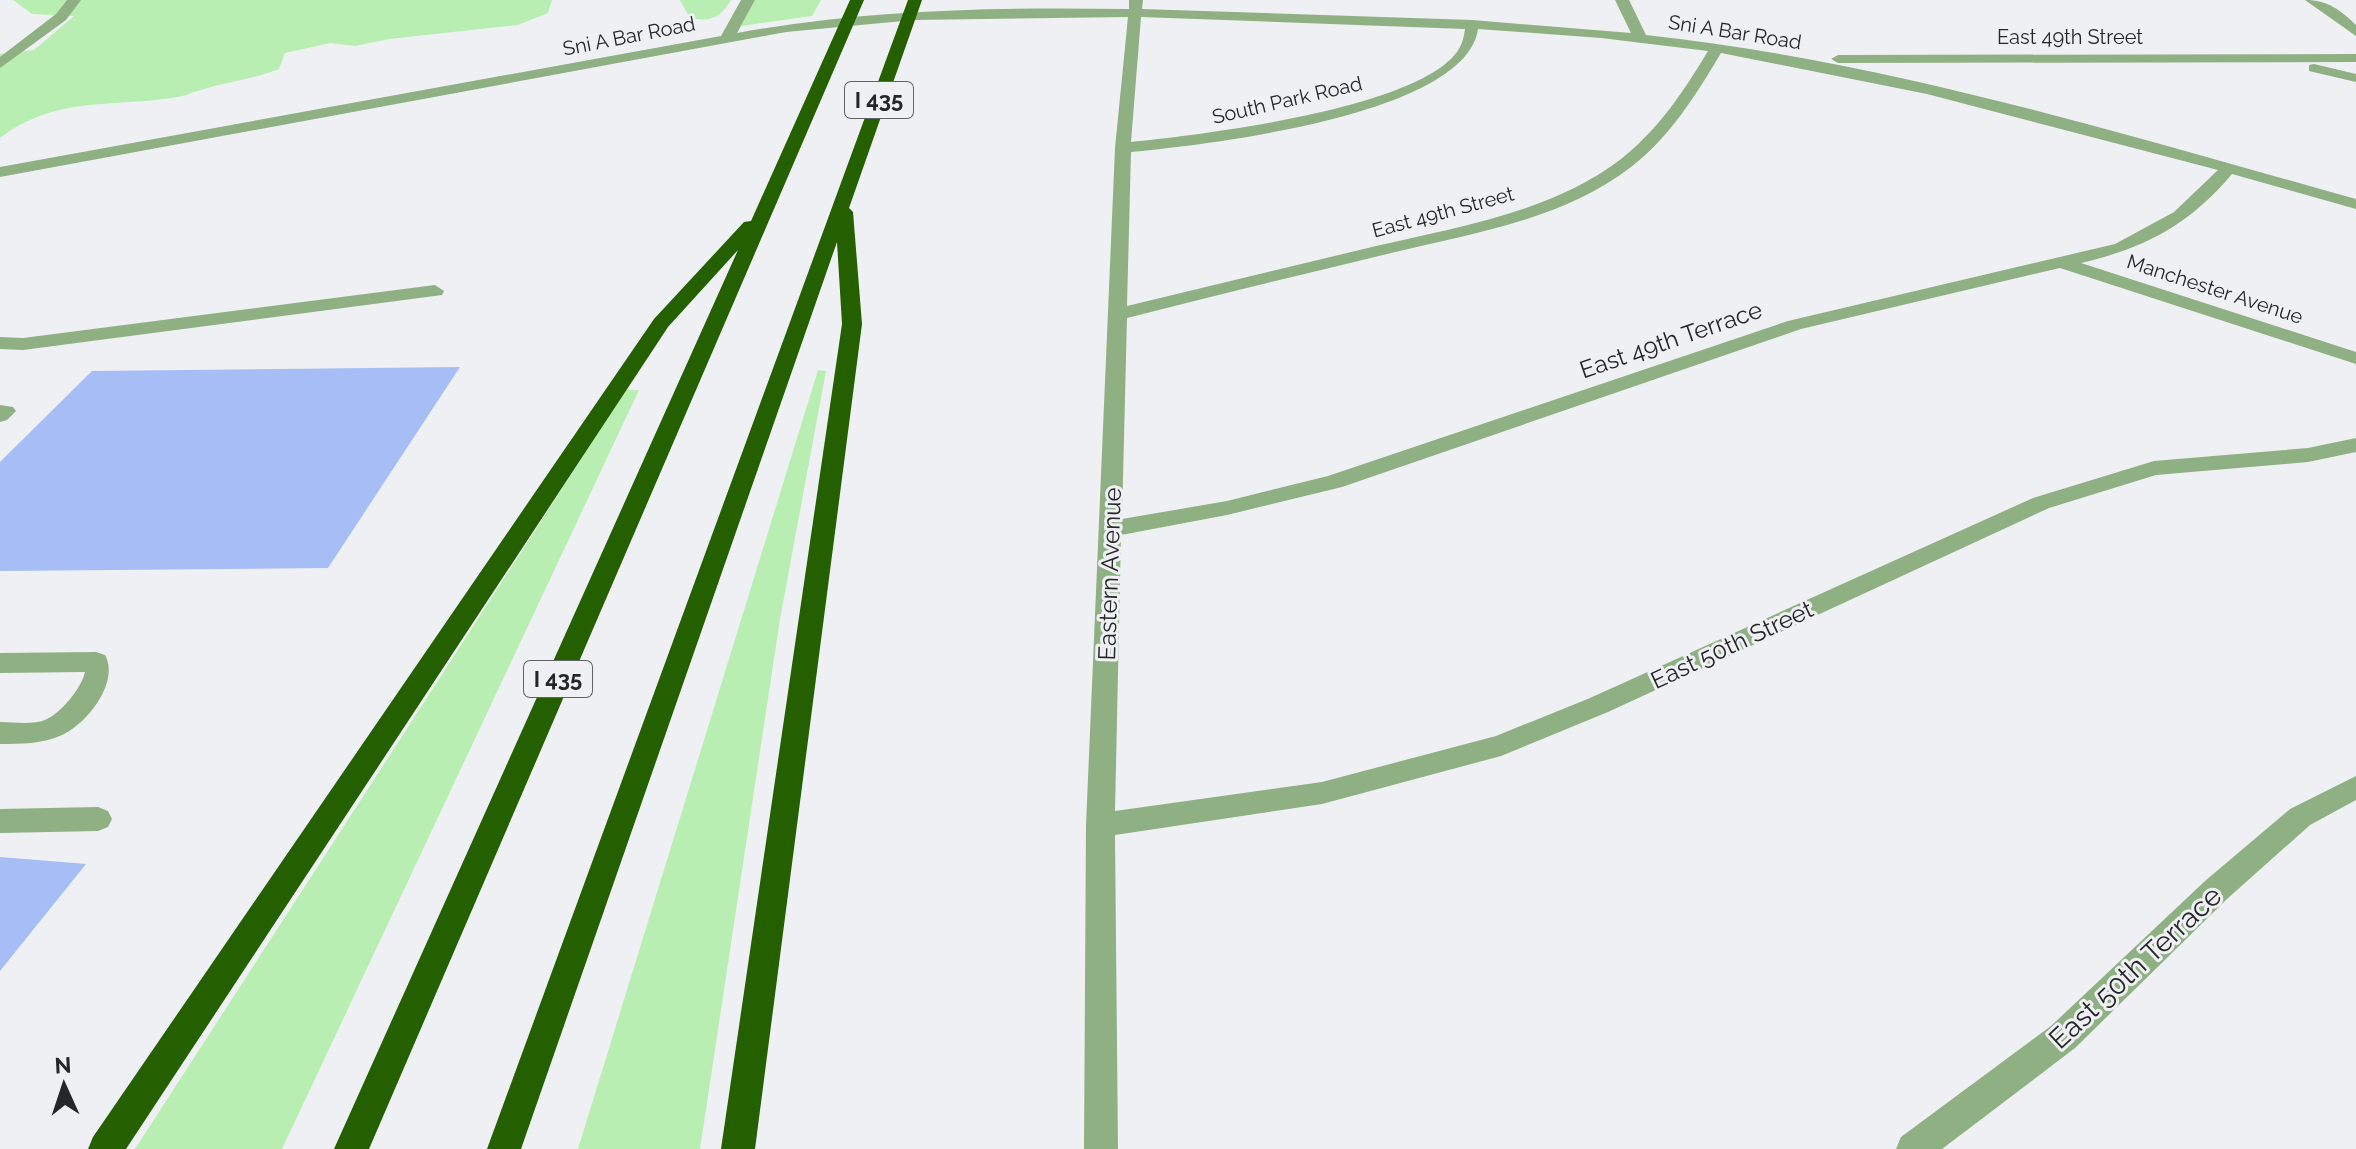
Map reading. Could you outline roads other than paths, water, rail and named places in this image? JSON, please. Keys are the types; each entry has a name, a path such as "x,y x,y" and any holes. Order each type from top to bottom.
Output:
{"highway":[{"name":"I 435","path":"351,1149 857,0"},
{"name":"I 435","path":"504,1149 915,0"},
{"path":"738,1149 852,324 843,200"},
{"path":"105,1149 661,323 765,210"}],"street":[{"path":"0,64 61,17 74,0"},
{"path":"727,38 748,0"},
{"path":"1252,0 1254,16"},
{"path":"1622,0 1640,37"},
{"path":"2312,0 2335,13 2356,32"},
{"name":"Sni A Bar Road","path":"0,172 727,38 864,18 1136,7 1254,16 1472,24 1640,37 1717,48 1784,59 1983,102 2356,204"},
{"name":"Eastern Avenue","path":"1101,1149 1100,825 1123,148 1136,7"},
{"name":"South Park Road","path":"1123,148 1200,141 1268,129 1330,115 1392,95 1435,76 1458,60 1470,43 1472,24"},
{"name":"East 49th Street","path":"1118,314 1490,224 1541,209 1584,190 1624,167 1653,142 1693,91 1717,48"},
{"path":"2277,58 2356,78"},
{"name":"East 49th Street","path":"1784,59 2356,58"},
{"name":"East 49th Terrace","path":"1112,529 1227,508 1334,482 1795,325 2121,248 2163,228 2204,198 2228,168"},
{"name":"Manchester Avenue","path":"2061,262 2356,358"},
{"path":"0,343 23,344 435,291"},
{"name":"East 50th Street","path":"1100,825 1322,793 1501,745 1614,699 2041,503 2154,468 2308,455 2356,445"},
{"path":"0,663 96,662 100,667 100,676 67,718 55,728 39,732 0,733"},
{"name":"East 50th Terrace","path":"1913,1149 2063,1037 2216,890 2300,817 2356,787"},
{"path":"0,821 98,819"}]}
